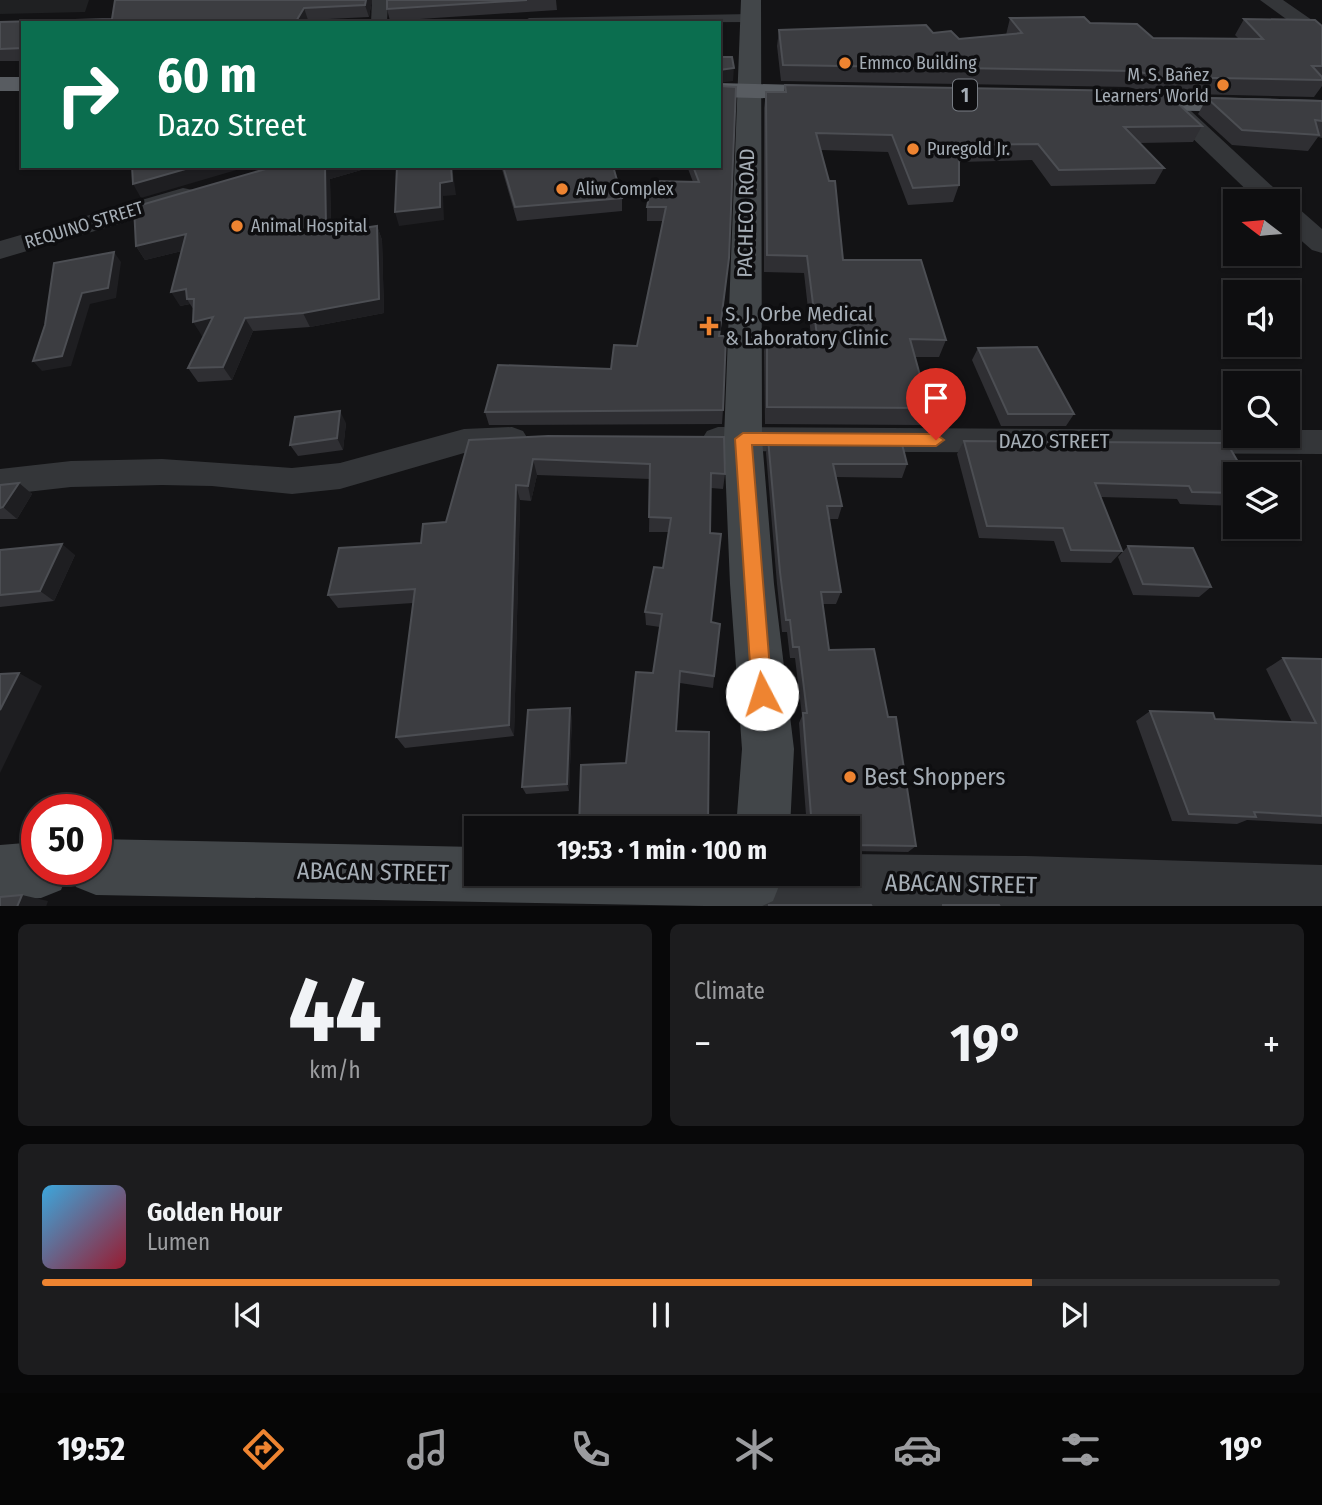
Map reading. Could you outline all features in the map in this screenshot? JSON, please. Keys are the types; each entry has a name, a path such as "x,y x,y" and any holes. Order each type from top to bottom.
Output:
{"highway":[{"path":"0,84 21,84"},
{"path":"721,91 739,98 858,98"},
{"path":"1107,102 1134,108 1161,103 1322,107"}],"main road":[{"name":"PACHECO ROAD","path":"751,10 739,98 743,439 752,584 768,750 761,816"},
{"name":"ABACAN STREET","path":"112,867 464,870"},
{"path":"0,873 21,871"}],"street":[{"path":"379,21 380,0"},
{"path":"566,0 574,21"},
{"path":"1270,0 1322,36"},
{"path":"589,21 751,10"},
{"path":"1161,103 1260,189"},
{"name":"REQUINO STREET","path":"0,250 205,190"},
{"path":"1300,225 1322,244"},
{"path":"0,482 71,474 162,472 292,481 340,476 464,441 538,438"},
{"name":"DAZO STREET","path":"684,439 1322,442"},
{"name":"ABACAN STREET","path":"860,877 1322,894"}],"shaded area":[{"path":"0,0 89,0 85,12 0,14"}],"building":[{"path":"115,0 366,0 365,5 304,8 296,21 37,21 112,19"},
{"path":"387,0 527,0 387,9"},
{"path":"1084,17 1090,23 1137,24 1153,38 1263,39 1244,19 1315,20 1322,26 1322,66 1312,66 1322,80 1161,77 1136,71 783,65 779,30 926,25 933,33 951,31 959,39 1022,33 1010,18"},
{"path":"21,21 21,48 0,49 0,22"},
{"path":"721,57 732,57 734,68 721,70"},
{"path":"785,85 1136,91 1171,97 1202,126 1124,127 1164,168 1059,170 1038,144 959,145 959,185 913,188 892,135 816,133 829,181 835,181 843,260 921,260 946,340 910,339 929,408 767,407 767,334 817,336 807,256 767,255 766,92 786,92"},
{"path":"721,86 736,87 729,258 719,336 726,336 723,410 485,412 498,365 611,369 614,345 637,346 666,207 647,207 652,181 699,182 694,168 721,168"},
{"path":"1207,98 1322,101 1322,121 1315,120 1319,135 1242,130"},
{"path":"132,168 189,168 133,184"},
{"path":"269,168 325,168 326,228 330,228 330,233 377,226 379,299 303,313 245,318 223,367 188,368 213,317 193,322 194,299 187,299 186,289 171,292 186,234 136,246 134,207"},
{"path":"397,168 451,168 452,181 440,183 440,207 395,212"},
{"name":"Aliw Complex","path":"504,168 614,168 622,198 515,207"},
{"path":"114,252 108,288 82,293 62,356 33,361 45,325 54,263"},
{"path":"1037,347 1074,414 1008,414 978,348"},
{"path":"340,411 337,438 290,445 295,417"},
{"path":"548,436 724,437 725,474 711,473 710,533 721,534 711,622 720,624 714,676 680,671 676,731 709,732 708,816 579,816 581,765 626,763 636,672 653,673 662,614 645,612 654,567 663,568 671,518 649,517 650,464 533,459 528,486 516,485 509,725 396,737 415,589 328,595 339,548 421,543 423,524 446,522 469,440"},
{"path":"768,439 901,440 907,464 833,464 842,506 827,506 841,592 821,592 829,650 874,649 888,717 896,717 916,846 860,845 860,816 811,816 803,713 807,713 799,647 793,647 790,620 786,620"},
{"path":"964,441 1223,443 1223,448 1230,448 1238,462 1223,462 1223,493 1192,492 1189,486 1095,483 1122,551 1071,550 1063,528 987,526"},
{"path":"19,483 3,507 0,508 0,485"},
{"path":"62,544 40,591 0,595 0,550"},
{"path":"1128,546 1193,548 1211,587 1143,584"},
{"path":"1283,658 1322,659 1322,816 1254,812 1256,817 1189,814 1150,711 1213,713 1215,719 1316,723"},
{"path":"19,673 0,710 0,674"},
{"path":"570,708 567,784 522,787 528,710"},
{"path":"22,895 17,906 0,906 0,897"},
{"path":"871,905 872,906 769,906"},
{"path":"999,905 1000,906 943,906"}],"place":[{"name":"Emmco Building","path":"845,63"},
{"name":"M. S. Bañez Learners' World","path":"1223,85"},
{"name":"Puregold Jr.","path":"913,149"},
{"name":"Aliw Complex","path":"562,189"},
{"name":"Animal Hospital","path":"237,226"},
{"name":"S. J. Orbe Medical & Laboratory Clinic","path":"709,326"},
{"name":"Best Shoppers","path":"850,777"}],"route":[{"path":"762,694 743,439 936,440"}]}
